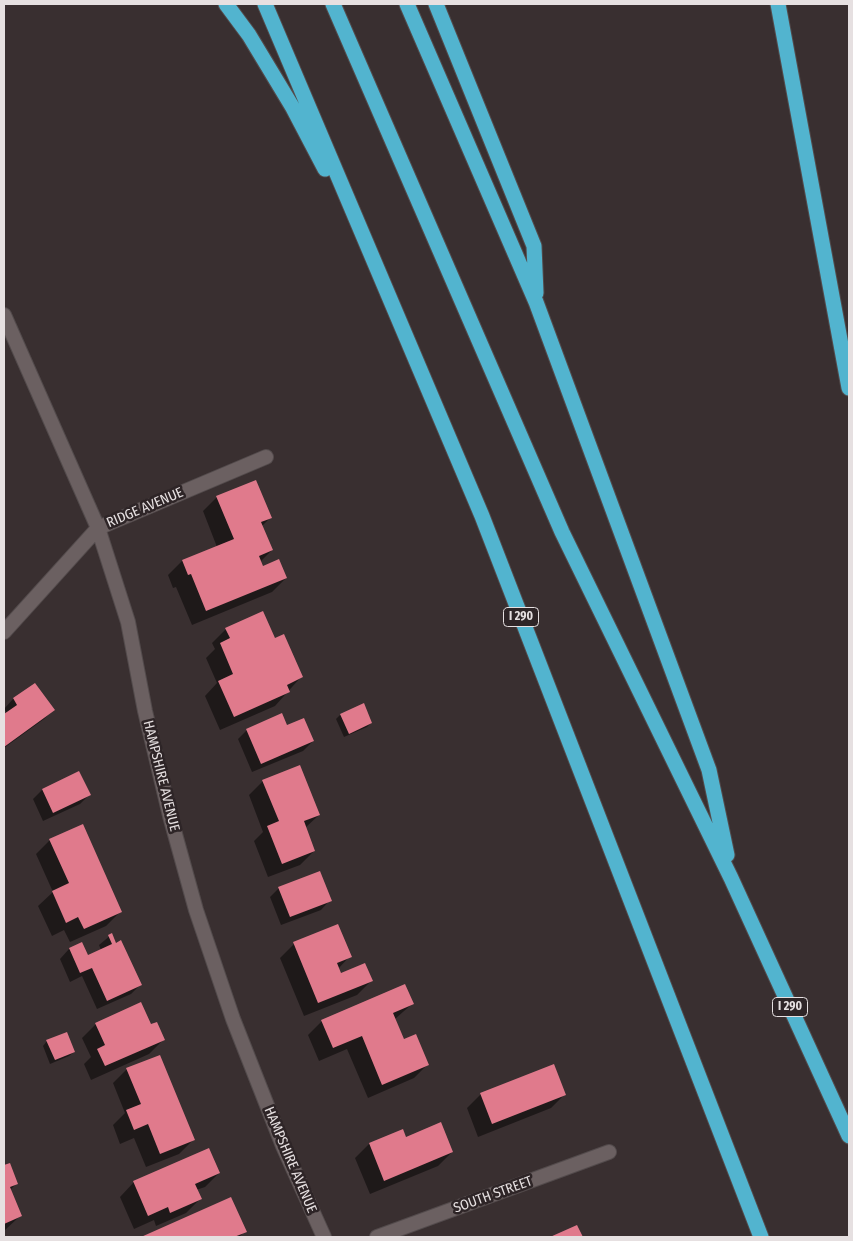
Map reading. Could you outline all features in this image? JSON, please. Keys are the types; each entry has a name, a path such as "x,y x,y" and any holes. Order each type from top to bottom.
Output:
{"highway":[{"path":"226,4 249,35 293,108 371,254"},
{"name":"I 290","path":"264,4 482,516 760,1237"},
{"name":"I 290","path":"333,4 562,532 732,878 849,1136"},
{"path":"407,4 536,302 709,770 732,878"},
{"path":"436,4 534,246 536,302"},
{"path":"778,4 849,388"}],"street":[{"name":"HAMPSHIRE AVENUE","path":"4,315 98,528 128,622 145,711 170,816 196,910 233,1020 283,1146 324,1237"},
{"name":"RIDGE AVENUE","path":"4,632 98,528 266,457"},
{"name":"SOUTH STREET","path":"377,1237 610,1152"}],"building":[{"path":"256,480 272,518 261,522 273,550 259,556 263,566 279,559 287,578 206,611 191,574 188,575 182,560 234,539 216,496"},
{"path":"263,611 275,638 284,634 303,677 287,685 290,692 234,717 218,681 233,674 220,643 230,638 225,628"},
{"path":"35,683 55,710 4,747 4,714 17,705 13,698"},
{"path":"364,703 372,723 349,734 340,714"},
{"path":"282,713 287,725 304,718 314,741 261,764 246,729"},
{"path":"300,765 320,815 304,821 315,851 282,864 267,826 279,821 262,780"},
{"path":"79,771 91,795 53,813 42,789"},
{"path":"83,824 122,912 84,929 78,917 66,923 52,891 69,883 49,839"},
{"path":"320,871 332,901 290,917 278,887"},
{"path":"338,924 352,957 337,963 341,973 365,963 373,981 318,1003 293,942"},
{"path":"112,933 116,943 121,940 142,985 107,1001 92,968 80,973 69,948 82,942 88,955 112,944 108,935"},
{"path":"405,984 414,1004 393,1013 404,1039 416,1034 429,1065 382,1085 362,1036 333,1048 321,1020"},
{"path":"141,1002 151,1024 157,1022 165,1040 105,1066 97,1049 105,1045 95,1023"},
{"path":"67,1032 75,1052 55,1060 46,1040"},
{"path":"160,1055 195,1140 160,1154 148,1124 134,1130 126,1110 141,1104 126,1068"},
{"path":"554,1064 566,1095 492,1124 480,1093"},
{"path":"441,1122 453,1152 384,1181 369,1143 403,1129 406,1137"},
{"path":"209,1148 220,1173 195,1184 202,1199 170,1213 168,1207 148,1216 133,1181"},
{"path":"10,1163 18,1184 10,1187 22,1216 4,1224 4,1165"},
{"path":"231,1197 247,1232 234,1237 141,1237"},
{"path":"577,1225 583,1237 550,1237"}]}
